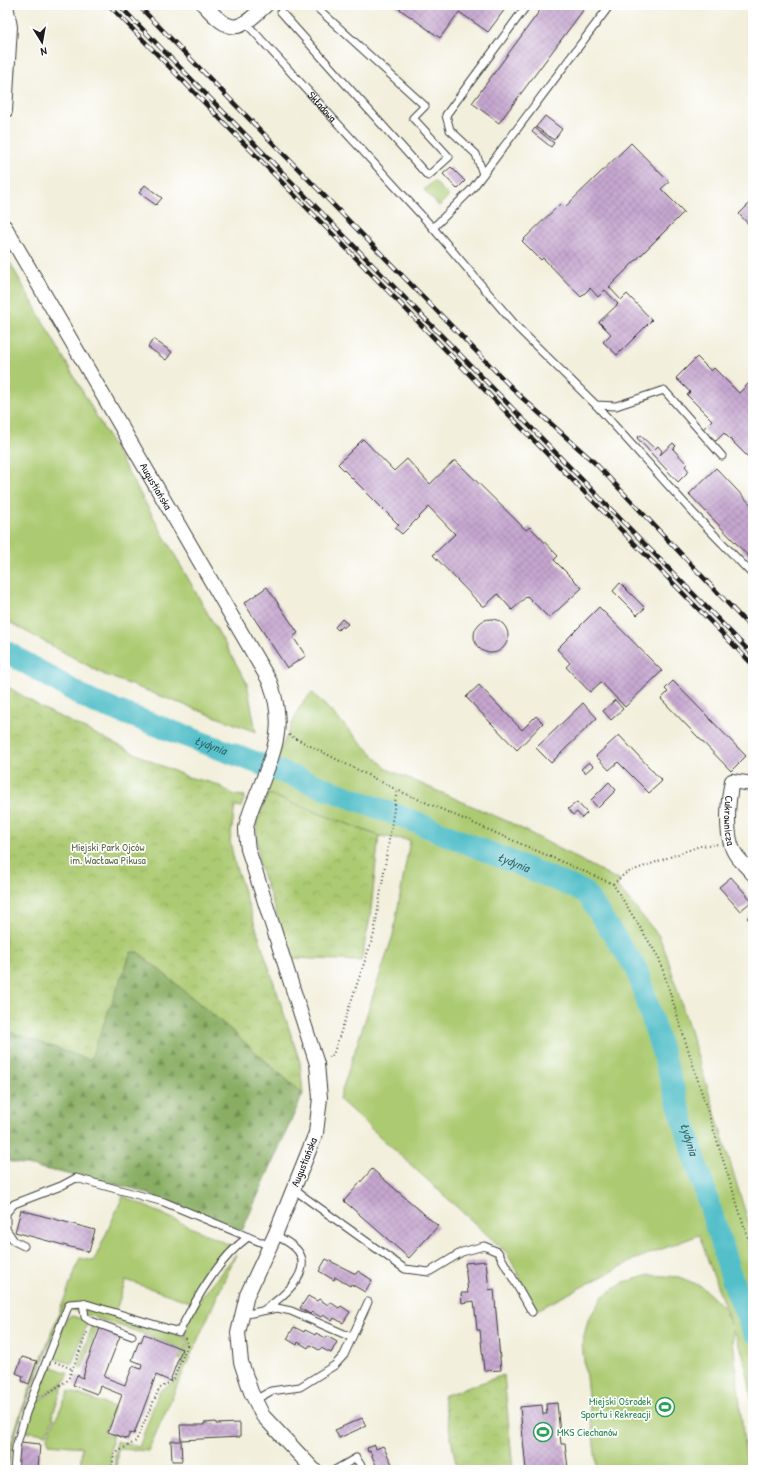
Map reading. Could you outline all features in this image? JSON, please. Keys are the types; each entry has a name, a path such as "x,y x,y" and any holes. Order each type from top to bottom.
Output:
{"street":[{"path":"5,105 10,27 6,5"},
{"path":"204,5 220,22 228,26 246,23 266,5"},
{"name":"Augustiańska","path":"5,227 270,682 279,714 278,729 273,753 251,808 246,828 248,849 317,1064 320,1098 316,1133 272,1240 247,1294 238,1333 241,1362 255,1400 263,1416 314,1470"},
{"name":"Cukrownicza","path":"753,784 732,782 728,800 730,838 735,854 753,874"}],"lane":[{"path":"281,12 428,176 449,157 413,118 424,106 314,5"},
{"path":"483,174 476,154 450,130 446,114 527,5"},
{"path":"433,228 472,189 610,5"},
{"name":"Składowa","path":"246,23 433,228 517,326 596,405 695,515 753,575"},
{"path":"596,405 616,406 664,390 722,456"},
{"path":"24,1246 14,1241 6,1229 6,1213 14,1204 61,1186 76,1178 164,1202 248,1237 272,1240 294,1246 302,1258 301,1270 297,1279 288,1291 262,1311"},
{"path":"293,1189 405,1269 429,1272 462,1252 484,1246 498,1252 532,1312"},
{"path":"14,1470 16,1447 29,1406 69,1304 83,1303 179,1332 193,1304 230,1252 248,1237"},
{"path":"255,1400 271,1391 300,1387 328,1370 341,1358 368,1302"},
{"path":"83,1303 85,1317 91,1322 132,1336"},
{"path":"242,1315 277,1308 291,1311 351,1337"},
{"path":"335,1470 356,1458 364,1470"}],"path":[{"path":"101,5 105,10"},
{"path":"278,729 397,790 613,884 659,958 753,1253"},
{"path":"317,1064 333,1055 374,934 397,790"},
{"path":"613,884 626,872 700,846 724,843 735,854"},
{"path":"29,1406 68,1380 91,1322"},
{"path":"112,1470 114,1454 136,1441 159,1389 173,1380 188,1344 184,1336 179,1332"},
{"path":"47,1359 72,1369"}],"green space":[{"path":"434,181 449,196 439,206 424,190"},
{"path":"5,254 247,683 256,732 105,675 5,620"},
{"name":"Miejski Park Ojców im. Wacława Pikusa","path":"5,685 44,709 155,763 188,777 216,784 235,795 245,796 241,807 235,806 230,841 235,864 300,1062 303,1094 224,1024 138,952 131,952 90,1060 5,1030"},
{"path":"312,692 387,769 509,822 620,881 617,886 659,936 667,956 753,1237 753,1415 749,1383 744,1360 737,1339 732,1330 747,1470 597,1470 582,1344 588,1320 603,1296 625,1282 649,1275 679,1277 701,1286 722,1306 731,1325 699,1235 636,1259 537,1310 507,1253 339,1099 393,935 410,840 379,836 268,794 261,785 279,753 300,706"},
{"path":"268,794 379,836 370,918 361,961 292,958 259,864 256,824"},
{"path":"131,952 138,952 224,1024 303,1094 242,1231 135,1189 8,1161 5,1168 5,1030 90,1060"},
{"path":"123,1196 232,1246 190,1302 126,1280 115,1313 184,1337 187,1344 181,1360 178,1359 182,1349 144,1334 64,1307 18,1424 7,1470 5,1470 9,1449 21,1412 80,1258 94,1261"},
{"path":"236,1254 148,1451 118,1449 116,1470 114,1470 116,1441 139,1447 159,1391 176,1380 189,1344 185,1334 193,1308"},
{"path":"72,1316 88,1321 72,1364 51,1357 67,1318"},
{"path":"93,1324 98,1326 82,1368 78,1366"},
{"path":"47,1365 68,1373 66,1380 33,1403"},
{"path":"504,1375 513,1470 457,1470 443,1396"},
{"path":"64,1383 52,1417 54,1418 46,1434 23,1431 31,1407"},
{"path":"69,1391 114,1407 104,1433 112,1436 110,1470 80,1470 82,1447 49,1444 47,1437"}],"building":[{"path":"394,5 508,5 488,32 459,12 440,38"},
{"path":"544,5 587,5 499,123 472,103"},
{"path":"545,116 562,129 554,140 536,127"},
{"path":"535,128 554,143 551,147 532,132"},
{"path":"631,143 669,182 661,189 684,212 609,287 621,300 627,294 652,320 617,355 603,342 611,334 599,322 618,304 605,290 598,297 590,288 581,297 543,258 541,260 522,241 560,204 564,208"},
{"path":"451,167 465,181 457,189 443,174"},
{"path":"145,185 162,198 156,205 139,193"},
{"path":"751,202 753,204 753,225 751,227 739,214"},
{"path":"153,339 172,352 166,360 148,347"},
{"path":"697,357 711,371 714,368 739,393 753,379 753,454 749,458 724,433 716,441 703,429 712,420 687,395 690,392 676,378"},
{"path":"640,435 655,449 658,446 662,451 660,455 673,443 676,446 673,449 687,464 685,466 689,471 678,482 637,438"},
{"path":"363,439 394,471 407,459 430,484 455,460 526,530 530,527 558,556 554,560 582,588 549,618 527,596 512,610 498,594 485,606 482,606 433,555 455,534 429,507 402,534 395,528 399,525 338,464"},
{"path":"716,468 753,507 753,561 689,494"},
{"path":"620,583 645,608 637,615 613,591"},
{"path":"267,587 298,633 293,637 306,656 287,668 244,603"},
{"path":"599,607 662,671 625,707 601,682 590,692 566,667 570,663 557,649"},
{"path":"342,619 348,624 343,628 342,626 338,630 335,627"},
{"path":"494,619 501,621 506,626 508,636 506,646 501,651 488,653 481,651 476,646 474,633 476,626 481,621"},
{"path":"673,681 746,756 731,771 661,699 668,692 665,689"},
{"path":"479,685 522,730 536,716 543,723 517,750 466,697"},
{"path":"615,700 623,709 611,720 603,711"},
{"path":"583,703 597,718 551,763 536,748"},
{"path":"619,735 662,781 649,793 618,762 609,770 596,756"},
{"path":"589,762 593,766 585,773 581,769"},
{"path":"609,782 616,790 598,808 591,800"},
{"path":"577,802 587,813 582,818 577,812 573,815 568,809"},
{"path":"731,877 752,901 740,911 719,887"},
{"path":"753,913 753,924 747,918"},
{"path":"372,1169 438,1226 409,1258 344,1201"},
{"path":"21,1210 95,1230 89,1252 15,1232"},
{"path":"326,1259 356,1274 358,1271 372,1280 365,1292 351,1284 350,1286 335,1277 334,1280 319,1271"},
{"path":"486,1261 489,1290 494,1289 501,1370 484,1371 480,1330 477,1330 474,1301 462,1303 461,1293 468,1293 465,1263"},
{"path":"308,1296 317,1301 319,1299 328,1305 330,1302 339,1308 341,1306 350,1312 343,1323 334,1318 332,1321 323,1315 321,1317 312,1312 310,1314 300,1308"},
{"path":"294,1327 315,1335 316,1333 326,1338 327,1336 337,1342 331,1353 321,1348 319,1350 310,1345 308,1348 298,1342 297,1345 287,1339"},
{"path":"100,1328 120,1336 104,1377 125,1385 133,1366 141,1369 142,1364 132,1360 139,1341 141,1342 144,1334 182,1349 170,1381 156,1375 134,1434 130,1433 127,1439 108,1432 122,1395 100,1386 97,1394 73,1385 77,1375 83,1378 84,1370"},
{"path":"22,1357 37,1361 29,1384 22,1381 23,1376 16,1373"},
{"path":"557,1403 561,1444 565,1444 568,1468 526,1470 520,1407 542,1405 543,1414 547,1414 546,1404"},
{"path":"362,1418 366,1426 339,1438 335,1430"},
{"path":"216,1422 216,1424 240,1423 240,1437 181,1440 180,1425 204,1425 204,1423"},
{"path":"171,1441 181,1441 182,1461 172,1461"},
{"path":"20,1442 40,1444 38,1470 17,1470"},
{"path":"375,1445 376,1449 383,1446 395,1470 378,1470 370,1451 368,1452 367,1448"}],"waterway":[{"name":"Łydynia","path":"5,651 91,701 413,821 585,892 637,970 732,1279 753,1332"}],"railway":[{"path":"109,5 753,665"},
{"path":"119,5 753,655"},
{"path":"138,5 519,395 596,464 753,630"}],"place":[{"name":"Miejski Ośrodek Sportu i Rekreacji","path":"665,1407"},
{"name":"MKS Ciechanów","path":"543,1432"}]}
